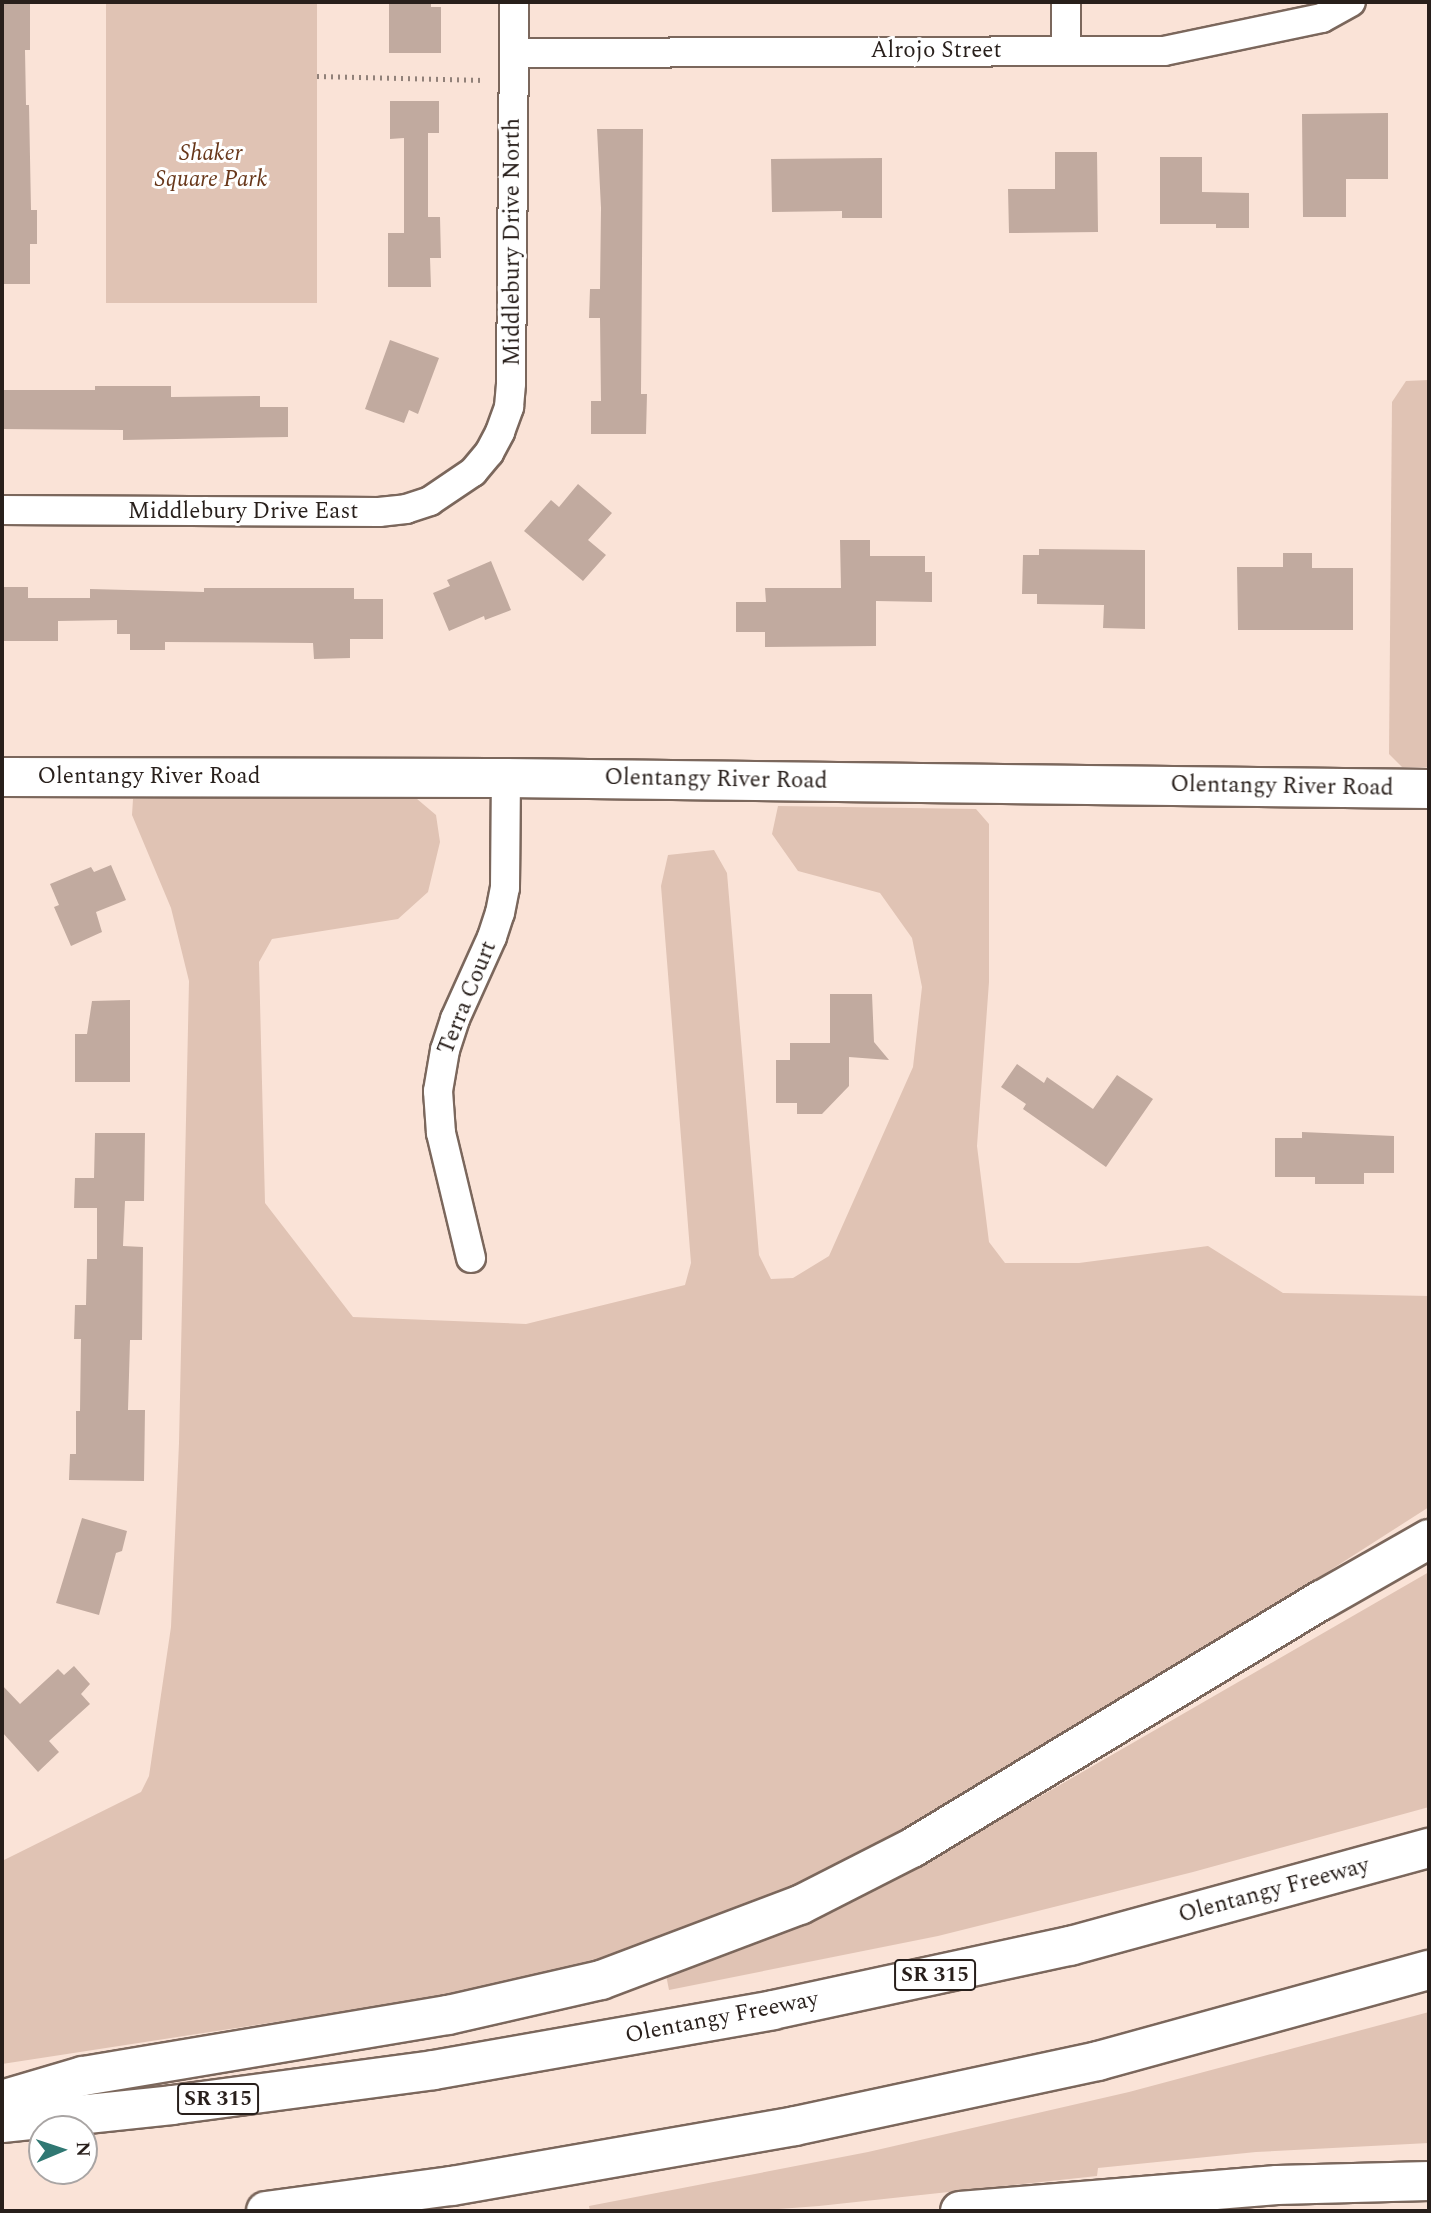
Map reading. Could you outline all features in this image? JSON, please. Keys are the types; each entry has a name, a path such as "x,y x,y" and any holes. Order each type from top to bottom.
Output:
{"main road":[{"name":"Olentangy River Road","path":"2,777 506,778 1429,789"},
{"path":"2,2100 82,2076 448,2015 601,1980 788,1910 912,1848 1322,1600 1429,1539"},
{"name":"Olentangy Freeway","path":"2,2123 172,2105 434,2070 773,2010 1070,1946 1429,1848"},
{"path":"266,2211 452,2186 795,2126 1098,2061 1429,1970"},
{"path":"960,2211 1277,2185 1429,2181"}],"street":[{"name":"Middlebury Drive North","path":"473,472 489,453 500,432 510,395 514,2"},
{"path":"1066,2 1066,50"},
{"name":"Alrojo Street","path":"514,67 1066,50 1164,51 1322,18 1351,2"},
{"name":"Middlebury Drive East","path":"2,510 379,512 406,509 429,501 473,472"},
{"name":"Terra Court","path":"471,1258 440,1133 438,1091 445,1049 455,1019 500,914 505,888 506,778"}],"path":[{"path":"317,76 514,67"}],"green space":[{"name":"Shaker Square Park","path":"106,2 317,2 317,303 106,303"},
{"path":"1429,380 1429,767 1402,767 1389,754 1392,402 1406,381"},
{"path":"410,793 436,815 440,842 428,892 398,919 272,939 259,962 265,1203 353,1317 526,1324 685,1285 691,1263 661,886 668,855 714,850 727,873 759,1255 771,1279 793,1278 829,1256 913,1067 922,987 912,938 880,893 798,871 772,834 778,806 976,809 989,824 989,982 977,1146 989,1242 1005,1263 1079,1263 1208,1246 1283,1293 1429,1296 1429,1507 1063,1741 897,1838 745,1909 618,1955 444,1996 2,2064 2,1861 141,1792 149,1776 171,1627 179,1443 189,981 171,908 132,815 133,799"},
{"path":"1429,1572 1429,1807 1193,1872 938,1936 669,1990 666,1975 746,1948 909,1872"},
{"path":"1429,2012 1429,2143 1256,2152 1098,2168 1097,2176 819,2206 751,2211 590,2211 589,2206 868,2152 1129,2092"}],"building":[{"path":"2,2 30,2 30,50 25,50 26,105 29,105 31,210 37,210 37,244 30,244 30,284 2,284"},
{"path":"389,2 431,2 431,7 441,7 441,53 389,53"},
{"path":"390,101 439,101 439,133 428,133 428,217 440,217 441,258 430,258 431,287 388,287 388,233 404,233 404,138 390,139"},
{"path":"1388,113 1388,179 1346,179 1346,217 1303,217 1302,114"},
{"path":"597,129 643,129 641,394 647,394 646,434 591,434 591,401 601,401 600,318 589,318 590,289 600,289 601,208"},
{"path":"1055,152 1097,152 1098,232 1009,233 1008,189 1055,189"},
{"path":"1160,157 1202,157 1202,192 1249,193 1249,228 1216,228 1216,224 1160,224"},
{"path":"882,158 882,218 842,218 842,211 772,212 771,159"},
{"path":"390,340 439,358 418,414 409,410 404,423 365,409"},
{"path":"95,386 171,386 171,397 260,396 260,407 288,407 288,437 123,440 123,430 2,429 2,390 95,390"},
{"path":"578,484 612,513 588,540 606,555 583,581 524,531 551,500 559,507"},
{"path":"840,540 870,540 870,556 925,556 925,572 932,572 932,602 876,601 876,646 765,647 765,632 736,632 736,602 766,602 765,588 841,588"},
{"path":"1039,549 1145,550 1145,629 1103,628 1104,605 1037,604 1037,594 1022,594 1023,555 1039,555"},
{"path":"1283,553 1312,553 1312,568 1353,568 1353,630 1238,630 1237,567 1283,567"},
{"path":"491,561 511,610 485,620 484,616 449,631 433,593 450,586 447,580"},
{"path":"2,587 28,587 28,598 90,598 90,589 204,592 204,588 354,588 354,599 383,599 383,639 350,639 350,658 314,659 313,643 165,642 165,650 130,650 130,634 117,634 117,620 58,621 58,641 2,641"},
{"path":"111,865 126,900 96,912 102,932 71,946 54,907 59,905 50,884 91,867 94,872"},
{"path":"830,994 872,994 874,1042 889,1060 849,1057 849,1086 822,1114 797,1114 797,1103 776,1103 776,1060 790,1060 790,1043 830,1043"},
{"path":"130,1000 130,1082 75,1082 75,1034 87,1034 92,1001"},
{"path":"1017,1064 1044,1083 1047,1077 1093,1109 1117,1075 1153,1099 1106,1167 1023,1109 1026,1104 1001,1087"},
{"path":"1302,1132 1394,1136 1394,1173 1364,1173 1364,1184 1315,1184 1315,1177 1275,1177 1275,1138 1302,1138"},
{"path":"95,1133 145,1133 144,1201 125,1201 123,1246 143,1247 142,1340 130,1340 128,1410 145,1410 144,1481 69,1480 70,1454 76,1454 76,1411 80,1411 81,1339 74,1339 75,1305 86,1305 87,1259 97,1259 97,1208 74,1208 75,1178 94,1178"},
{"path":"82,1518 127,1531 122,1551 116,1553 99,1615 56,1603"},
{"path":"74,1666 90,1684 81,1694 90,1704 49,1741 59,1752 38,1772 2,1732 2,1685 20,1704 58,1669 64,1675"}]}
